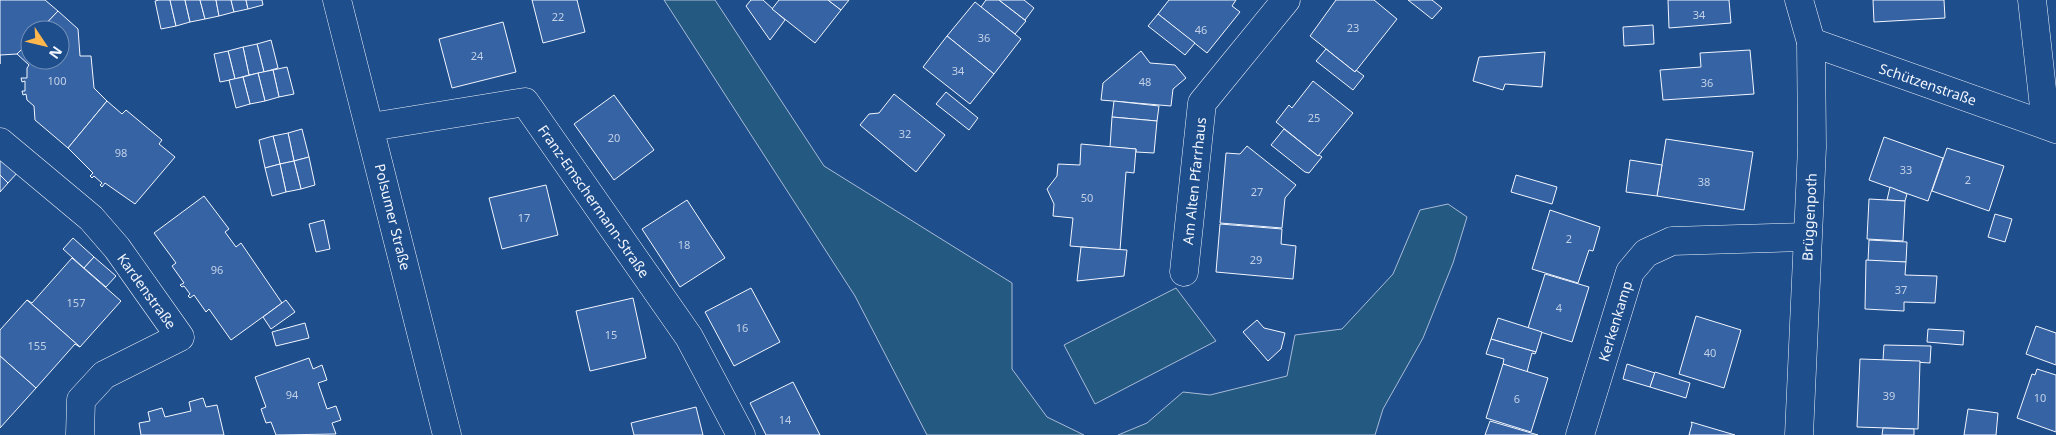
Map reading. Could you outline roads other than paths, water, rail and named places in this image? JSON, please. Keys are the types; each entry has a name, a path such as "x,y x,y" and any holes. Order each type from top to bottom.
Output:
{"street":[{"name":"Polsumer Straße","path":"337,0 447,435"},
{"name":"Am Alten Pfarrhaus","path":"1184,272 1202,103 1286,0"},
{"name":"Brüggenpoth","path":"1799,0 1811,42 1812,147 1799,435"},
{"name":"Schützenstraße","path":"1811,42 2051,127 2032,0"},
{"name":"Franz-Emschermann-Straße","path":"370,128 525,102 689,337 741,435"},
{"name":"Kardenstraße","path":"0,142 91,218 117,248 180,337 104,376 81,400 80,435"},
{"name":"Kerkenkamp","path":"1580,435 1630,272 1646,253 1672,241 1807,237"}]}
